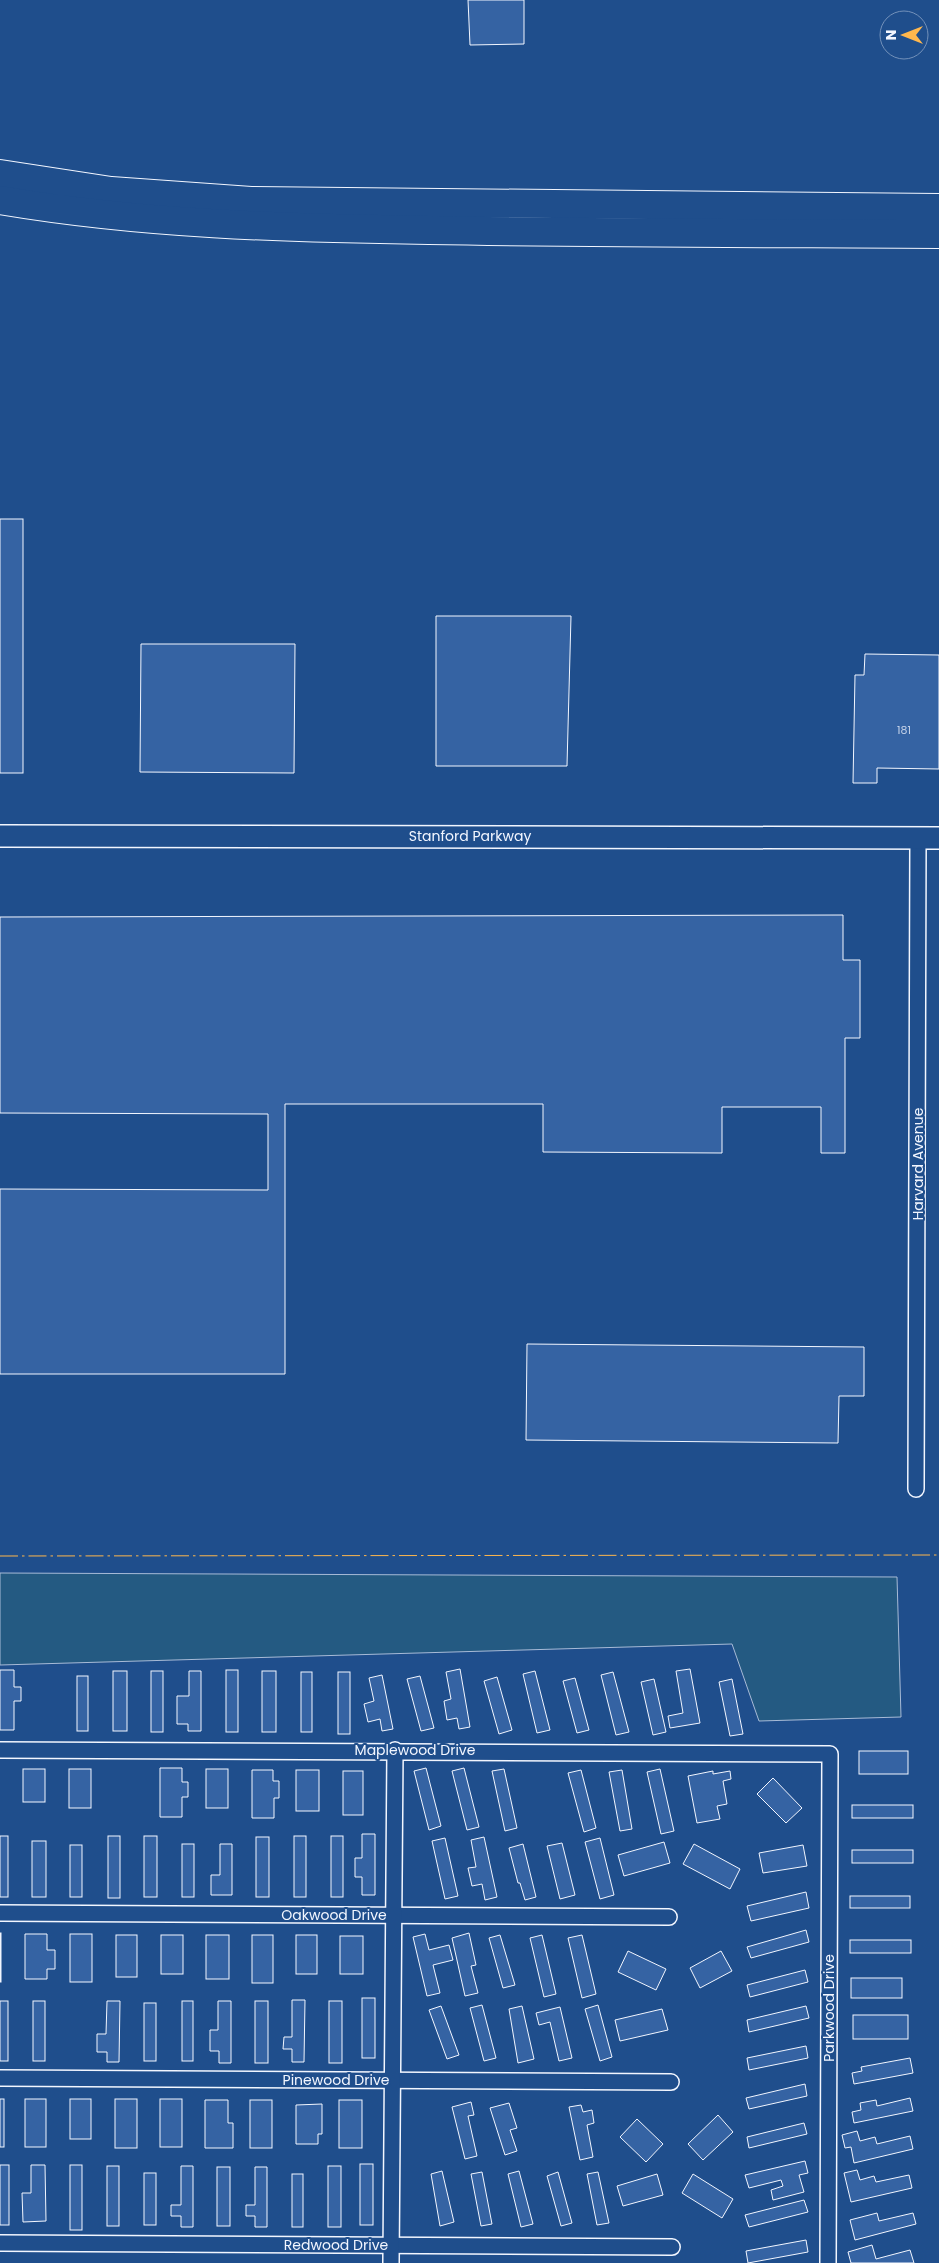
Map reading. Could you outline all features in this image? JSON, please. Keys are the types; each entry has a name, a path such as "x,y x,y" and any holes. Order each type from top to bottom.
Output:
{"highway":[{"path":"0,174 111,191 251,201 939,208"},
{"path":"0,200 107,216 271,227 499,232 939,234"}],"street":[{"name":"Stanford Parkway","path":"0,836 929,838"},
{"name":"Harvard Avenue","path":"916,1489 929,838"},
{"name":"Maplewood Drive","path":"0,1750 395,1750 830,1754"},
{"path":"391,2263 395,1750"},
{"name":"Parkwood Drive","path":"828,2263 830,1754"},
{"name":"Oakwood Drive","path":"0,1913 669,1917"},
{"name":"Pinewood Drive","path":"0,2078 672,2082"},
{"name":"Redwood Drive","path":"0,2243 672,2247"}],"shaded area":[{"path":"0,1573 897,1577 901,1717 759,1721 732,1644 0,1665"}],"building":[{"path":"468,0 524,0 524,44 470,45"},
{"path":"0,519 23,519 23,773 0,773"},
{"path":"436,616 571,616 567,766 436,766"},
{"path":"141,644 295,644 294,773 140,772"},
{"path":"865,654 939,655 939,769 877,768 877,783 853,783 855,675 864,675"},
{"path":"843,915 843,960 860,960 860,1038 845,1038 845,1153 821,1153 821,1107 722,1107 722,1153 543,1152 543,1104 285,1104 285,1374 0,1374 0,1189 268,1190 268,1114 0,1113 0,917"},
{"path":"527,1344 864,1347 864,1396 839,1396 838,1443 526,1440"},
{"path":"460,1669 470,1727 459,1729 457,1718 447,1720 444,1701 451,1699 446,1672"},
{"path":"690,1669 700,1723 670,1728 668,1716 683,1713 676,1671"},
{"path":"0,1670 14,1670 14,1687 21,1687 21,1701 14,1701 14,1730 0,1730"},
{"path":"226,1670 238,1670 238,1732 226,1732"},
{"path":"113,1671 127,1671 127,1731 113,1731"},
{"path":"151,1671 163,1671 163,1732 151,1732"},
{"path":"189,1671 201,1671 201,1731 188,1731 188,1724 177,1724 177,1696 189,1696"},
{"path":"262,1671 276,1671 276,1732 262,1732"},
{"path":"535,1671 550,1730 537,1733 523,1674"},
{"path":"301,1672 312,1672 312,1732 301,1732"},
{"path":"338,1672 350,1672 350,1734 338,1734"},
{"path":"613,1672 629,1732 616,1735 601,1675"},
{"path":"382,1675 393,1729 382,1731 380,1719 368,1722 364,1704 374,1701 369,1678"},
{"path":"77,1676 88,1676 88,1731 77,1731"},
{"path":"420,1676 434,1728 421,1731 407,1679"},
{"path":"497,1677 512,1730 499,1734 484,1681"},
{"path":"575,1678 589,1730 577,1733 563,1681"},
{"path":"654,1679 666,1732 653,1735 641,1682"},
{"path":"732,1679 743,1734 730,1736 719,1682"},
{"path":"859,1751 908,1751 908,1774 859,1774"},
{"path":"160,1768 182,1768 182,1782 188,1782 188,1797 182,1797 182,1817 160,1817"},
{"path":"426,1768 441,1826 429,1830 414,1771"},
{"path":"464,1768 479,1827 467,1830 452,1771"},
{"path":"23,1769 45,1769 45,1802 23,1802"},
{"path":"69,1769 91,1769 91,1808 69,1808"},
{"path":"206,1769 228,1769 228,1808 206,1808"},
{"path":"504,1769 517,1828 505,1831 492,1771"},
{"path":"660,1769 674,1831 661,1834 647,1772"},
{"path":"252,1770 273,1770 273,1781 279,1781 279,1798 274,1798 274,1818 252,1818"},
{"path":"296,1770 319,1770 319,1811 296,1811"},
{"path":"581,1770 596,1828 584,1832 568,1773"},
{"path":"622,1770 632,1829 620,1831 609,1772"},
{"path":"343,1771 363,1771 363,1815 343,1815"},
{"path":"713,1771 713,1774 730,1771 731,1779 723,1781 727,1804 717,1806 720,1819 697,1823 688,1776"},
{"path":"773,1778 802,1808 786,1823 757,1794"},
{"path":"852,1805 913,1805 913,1818 852,1818"},
{"path":"362,1834 375,1834 375,1895 362,1895 362,1877 355,1877 355,1858 362,1858"},
{"path":"0,1836 8,1836 8,1897 0,1897"},
{"path":"108,1836 120,1836 120,1898 108,1898"},
{"path":"144,1836 157,1836 157,1897 144,1897"},
{"path":"294,1836 306,1836 306,1897 294,1897"},
{"path":"331,1836 343,1836 343,1897 331,1897"},
{"path":"256,1837 269,1837 269,1897 256,1897"},
{"path":"484,1837 497,1897 485,1900 482,1884 472,1886 468,1868 476,1867 471,1840"},
{"path":"445,1838 458,1896 445,1899 432,1841"},
{"path":"600,1838 614,1895 600,1899 585,1842"},
{"path":"32,1841 46,1841 46,1897 32,1897"},
{"path":"664,1842 670,1863 624,1876 618,1855"},
{"path":"562,1843 575,1895 560,1899 547,1846"},
{"path":"182,1844 194,1844 194,1897 182,1897"},
{"path":"220,1844 232,1844 232,1895 211,1895 211,1875 220,1875"},
{"path":"523,1844 536,1897 525,1900 520,1883 518,1883 509,1848"},
{"path":"694,1844 740,1869 730,1889 683,1864"},
{"path":"70,1845 82,1845 82,1897 70,1897"},
{"path":"803,1845 807,1866 763,1873 759,1853"},
{"path":"852,1850 913,1850 913,1863 852,1863"},
{"path":"806,1892 809,1908 751,1921 747,1906"},
{"path":"850,1896 910,1896 910,1908 850,1908"},
{"path":"806,1930 809,1942 751,1958 747,1947"},
{"path":"1,1933 1,1982 0,1982"},
{"path":"469,1933 476,1965 471,1966 478,1993 465,1996 452,1938"},
{"path":"25,1934 47,1934 47,1950 55,1950 55,1969 47,1969 47,1979 25,1979"},
{"path":"70,1934 92,1934 92,1982 70,1982"},
{"path":"425,1934 429,1950 449,1945 453,1960 433,1965 440,1993 427,1996 413,1937"},
{"path":"116,1935 137,1935 137,1977 116,1977"},
{"path":"161,1935 183,1935 183,1974 161,1974"},
{"path":"206,1935 229,1935 229,1979 206,1979"},
{"path":"252,1935 273,1935 273,1983 252,1983"},
{"path":"296,1935 317,1935 317,1974 296,1974"},
{"path":"500,1935 515,1985 503,1988 489,1938"},
{"path":"542,1935 556,1994 544,1997 530,1938"},
{"path":"582,1935 596,1994 582,1998 568,1938"},
{"path":"340,1936 363,1936 363,1974 340,1974"},
{"path":"850,1940 911,1940 911,1953 850,1953"},
{"path":"628,1951 666,1969 656,1990 618,1972"},
{"path":"721,1951 732,1971 700,1988 690,1968"},
{"path":"805,1970 808,1982 750,1997 747,1985"},
{"path":"851,1978 902,1978 902,1998 851,1998"},
{"path":"362,1998 375,1998 375,2058 362,2058"},
{"path":"292,2000 305,2000 304,2062 292,2062 292,2049 283,2049 284,2037 292,2037"},
{"path":"0,2001 8,2001 8,2061 0,2061"},
{"path":"33,2001 45,2001 45,2061 33,2061"},
{"path":"107,2001 120,2001 119,2062 107,2062 107,2052 97,2052 97,2034 106,2034"},
{"path":"182,2001 193,2001 193,2061 182,2061"},
{"path":"218,2001 231,2001 231,2063 219,2063 219,2051 210,2051 210,2030 218,2030"},
{"path":"255,2001 268,2001 268,2063 255,2063"},
{"path":"329,2001 342,2001 342,2063 329,2063"},
{"path":"144,2003 156,2003 156,2061 144,2061"},
{"path":"482,2005 496,2058 484,2061 470,2008"},
{"path":"598,2005 612,2057 600,2061 585,2009"},
{"path":"441,2006 459,2055 447,2059 429,2010"},
{"path":"522,2006 534,2059 518,2063 509,2009"},
{"path":"806,2006 809,2018 749,2032 747,2020"},
{"path":"560,2007 572,2058 559,2061 550,2022 539,2025 536,2013"},
{"path":"662,2009 668,2030 620,2041 615,2020"},
{"path":"853,2015 908,2015 908,2039 853,2039"},
{"path":"806,2046 808,2058 749,2070 747,2058"},
{"path":"910,2058 913,2073 854,2084 852,2073 862,2071 861,2067"},
{"path":"805,2084 807,2096 749,2109 746,2098"},
{"path":"910,2098 913,2111 854,2123 852,2112 861,2110 860,2103 876,2100 877,2106"},
{"path":"0,2099 4,2099 4,2147 0,2147"},
{"path":"25,2099 46,2099 46,2147 25,2147"},
{"path":"70,2099 91,2099 91,2139 70,2139"},
{"path":"115,2099 137,2099 137,2148 115,2148"},
{"path":"160,2099 182,2099 182,2147 160,2147"},
{"path":"205,2100 228,2100 228,2123 233,2123 233,2148 205,2148"},
{"path":"250,2100 272,2100 272,2148 250,2148"},
{"path":"339,2100 362,2100 362,2148 339,2148"},
{"path":"471,2102 474,2115 468,2116 477,2156 465,2159 452,2107"},
{"path":"509,2103 517,2128 510,2130 517,2151 505,2155 490,2108"},
{"path":"322,2104 322,2134 318,2134 318,2144 296,2144 296,2105"},
{"path":"581,2105 583,2112 592,2110 594,2123 587,2125 593,2157 580,2160 569,2107"},
{"path":"718,2115 733,2132 703,2160 688,2144"},
{"path":"637,2119 663,2144 646,2162 620,2137"},
{"path":"804,2123 807,2134 749,2148 747,2137"},
{"path":"857,2131 860,2141 875,2137 877,2144 910,2136 913,2149 854,2163 851,2147 845,2148 842,2135"},
{"path":"805,2161 808,2173 799,2175 804,2192 773,2200 771,2190 783,2186 781,2180 749,2188 745,2175"},
{"path":"360,2164 373,2164 373,2225 360,2225"},
{"path":"0,2165 9,2165 9,2225 0,2225"},
{"path":"31,2165 45,2165 46,2221 23,2222 22,2193 31,2193"},
{"path":"70,2165 82,2165 82,2230 70,2230"},
{"path":"107,2166 119,2166 119,2226 107,2226"},
{"path":"181,2166 193,2166 193,2227 181,2227 181,2216 171,2216 171,2205 181,2205"},
{"path":"328,2166 341,2166 341,2227 328,2227"},
{"path":"217,2167 230,2167 230,2226 217,2226"},
{"path":"255,2167 267,2167 267,2227 255,2227 255,2216 246,2216 246,2205 255,2205"},
{"path":"857,2170 860,2180 874,2176 876,2182 909,2175 912,2188 851,2202 844,2173"},
{"path":"442,2171 454,2222 440,2226 431,2174"},
{"path":"519,2171 533,2224 521,2227 508,2174"},
{"path":"482,2172 492,2224 481,2226 471,2174"},
{"path":"558,2172 572,2223 561,2226 547,2176"},
{"path":"598,2172 609,2223 597,2225 587,2174"},
{"path":"144,2173 156,2173 156,2225 144,2225"},
{"path":"292,2174 303,2174 303,2227 292,2227"},
{"path":"657,2174 663,2195 623,2206 617,2186"},
{"path":"693,2174 733,2199 722,2218 682,2193"},
{"path":"804,2200 808,2212 749,2227 745,2215"},
{"path":"877,2213 879,2221 913,2213 916,2224 855,2240 850,2220"},
{"path":"806,2240 808,2252 748,2263 746,2251"},
{"path":"872,2245 876,2259 910,2250 914,2263 851,2263 848,2252"}],"power":[{"path":"0,1556 939,1555"}]}
